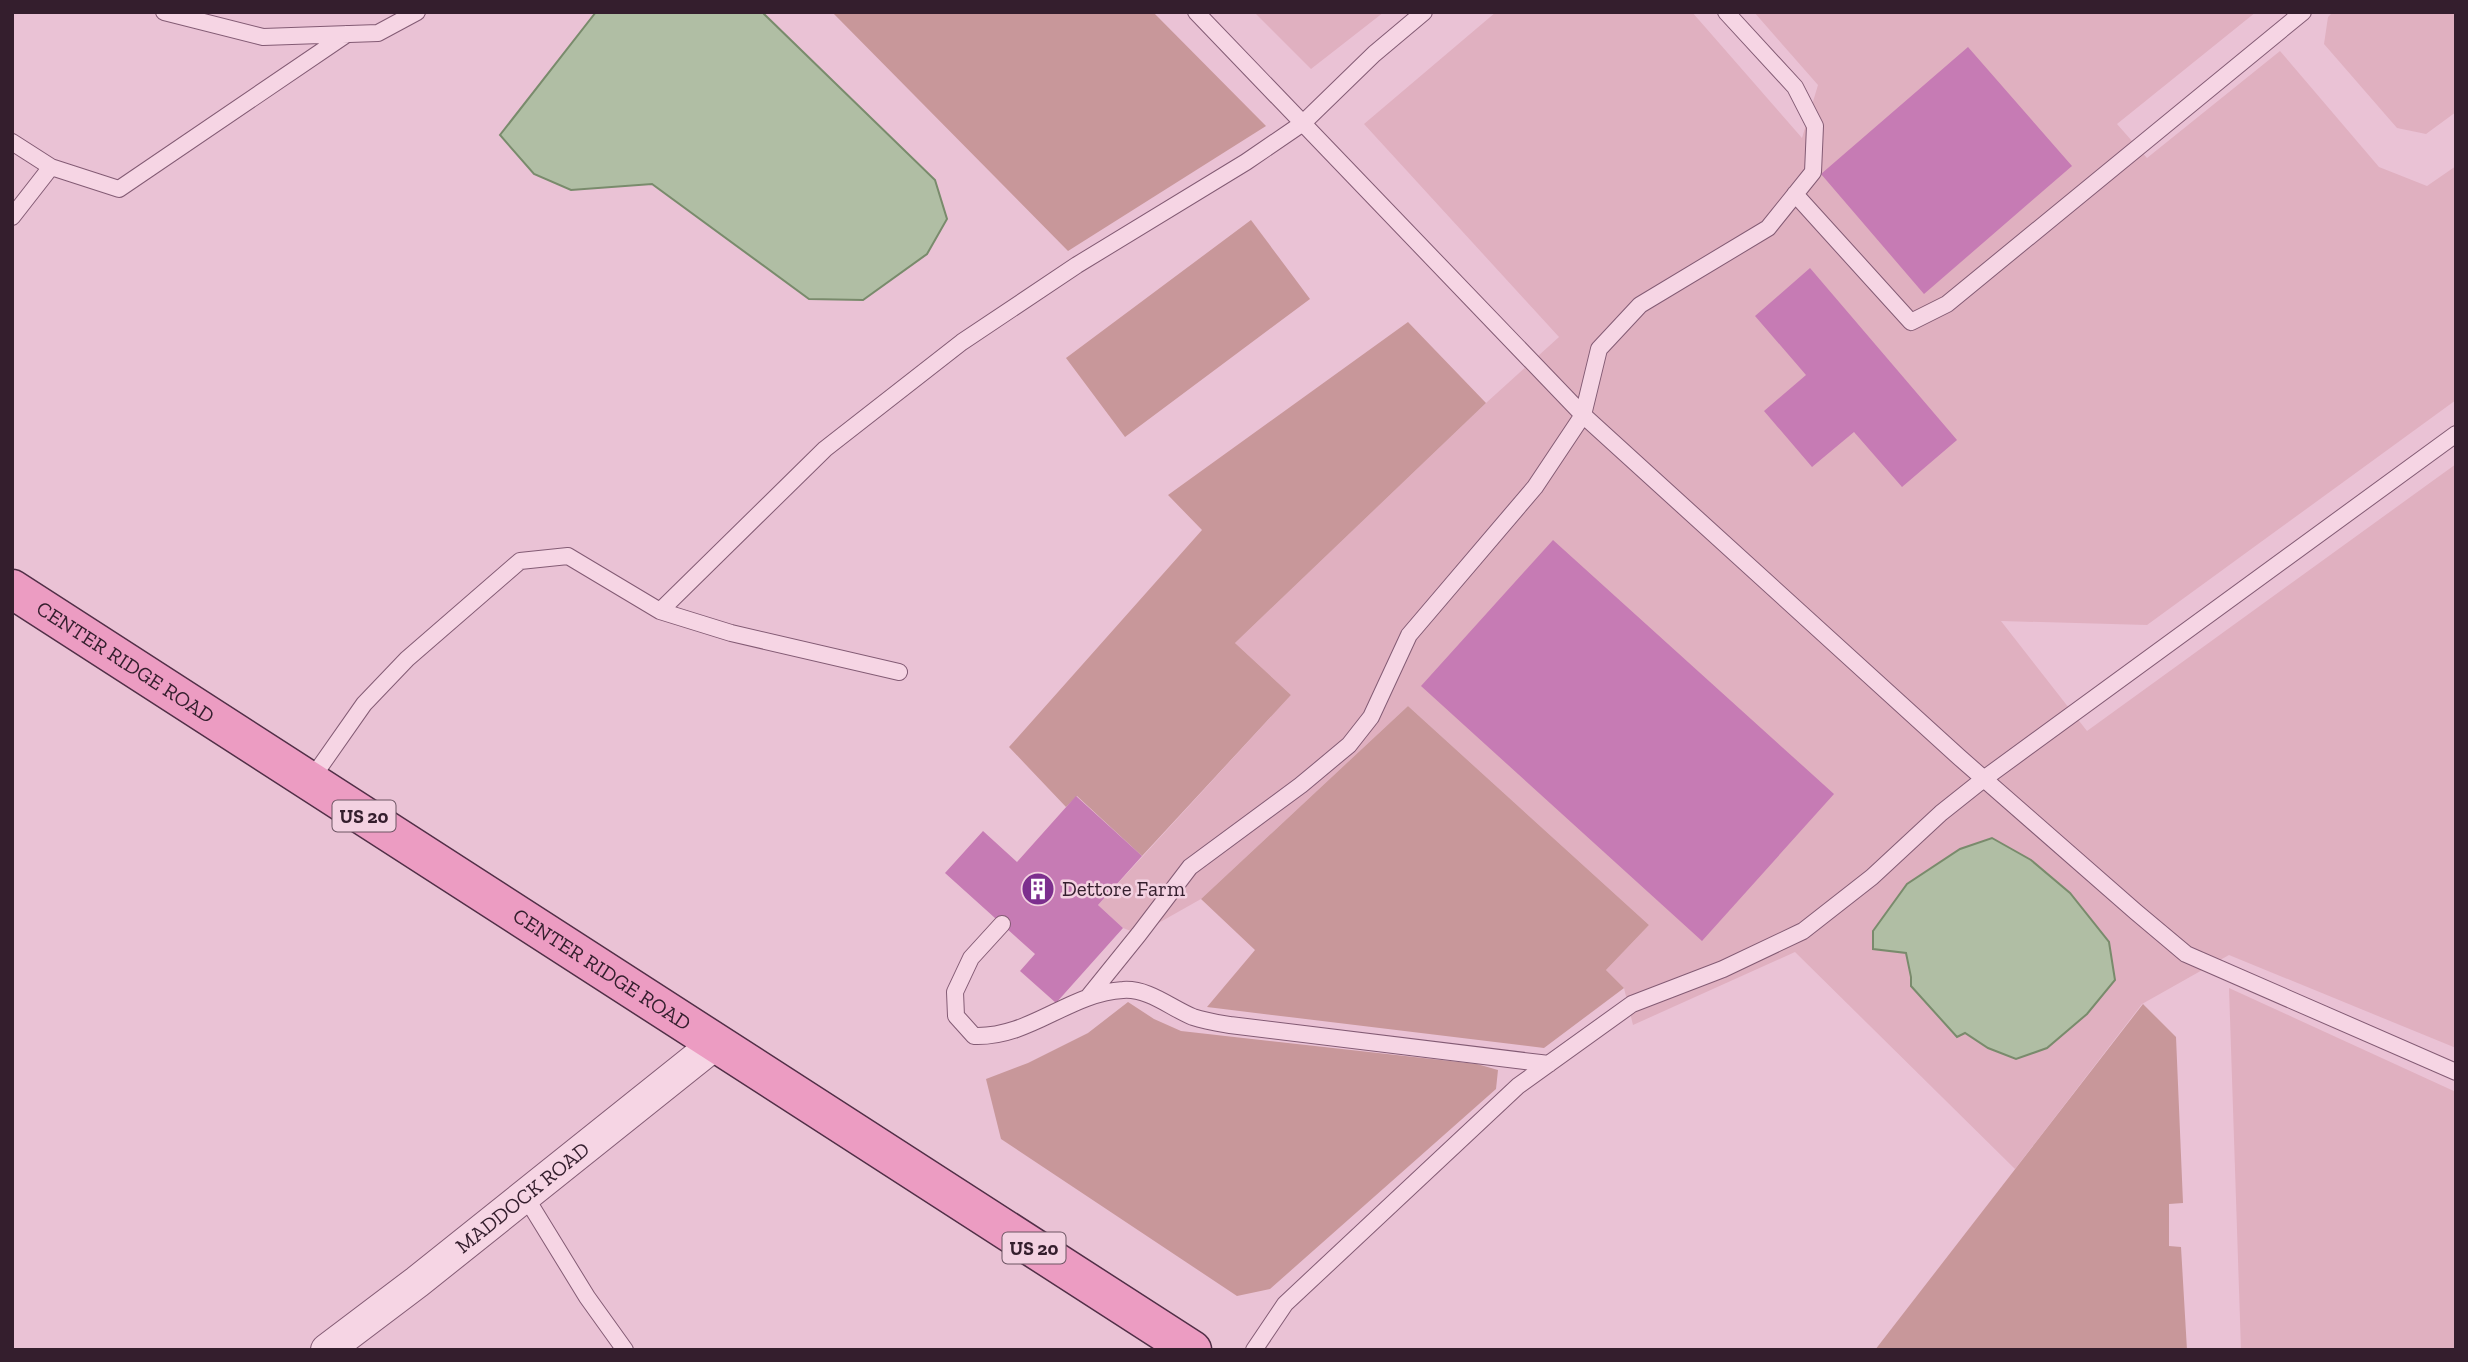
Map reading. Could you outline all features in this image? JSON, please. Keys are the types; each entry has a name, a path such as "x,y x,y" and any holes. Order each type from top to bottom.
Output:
{"main road":[{"name":"CENTER RIDGE ROAD","path":"12,589 1192,1350"}],"street":[{"name":"MADDOCK ROAD","path":"327,1350 716,1043"}],"lane":[{"path":"163,12 263,37 378,33 417,12"},
{"path":"1196,12 1583,415 1959,757 2186,954 2456,1072"},
{"path":"660,611 825,449 962,342 1077,265 1246,162 1303,123 1374,54 1424,12"},
{"path":"1089,996 1189,867 1301,785 1349,745 1371,717 1409,635 1535,487 1583,415 1599,349 1640,305 1768,228 1813,172 1815,126 1795,87 1726,12"},
{"path":"1795,194 1911,321 1947,304 2303,12"},
{"path":"12,142 51,167 119,189 347,34"},
{"path":"12,217 51,167"},
{"path":"1254,1350 1285,1304 1518,1086 1632,1004 1723,970 1803,931 1872,877 1941,813 1985,778 2456,434"},
{"path":"310,781 364,704 407,659 520,561 568,556 660,611 731,633 899,672"},
{"path":"1002,924 971,958 955,992 956,1016 974,1035 992,1036 1040,1021 1089,996 1125,989 1157,998 1194,1017 1230,1025 1549,1064"},
{"path":"525,1196 587,1297 625,1350"}],"shaded area":[{"path":"596,12 762,12 935,180 947,219 927,254 863,300 809,299 652,184 571,190 534,174 500,135"},
{"path":"832,12 1153,12 1266,126 1068,251"},
{"path":"1254,12 1384,12 1311,69"},
{"path":"1496,12 1692,12 1802,138 1818,85 1754,12 2256,12 2117,124 2147,158 2280,51 2379,167 2427,186 2456,166 2456,400 2147,625 2001,621 2087,731 2456,464 2456,1048 2229,955 2142,1004 2015,1169 1795,952 1633,1025 1624,988 1606,970 1649,925 1408,706 1201,899 1139,934 1123,928 1098,905 1291,695 1235,643 1486,403 1559,337 1364,124"},
{"path":"2333,12 2456,12 2456,112 2426,134 2397,128 2324,44 2328,17"},
{"path":"1251,220 1310,299 1125,437 1066,358"},
{"path":"1408,322 1486,403 1235,643 1291,695 1142,856 1077,796 1066,807 1009,747 1202,530 1168,495"},
{"path":"1408,706 1649,925 1606,970 1624,988 1544,1048 1207,1007 1255,950 1201,899"},
{"path":"1992,838 2031,860 2070,893 2109,942 2115,980 2087,1014 2047,1048 2016,1059 1988,1048 1965,1033 1957,1037 1911,986 1906,953 1873,949 1873,931 1907,884 1960,849"},
{"path":"2229,988 2456,1092 2456,1350 2241,1350"},
{"path":"1128,1002 1154,1019 1181,1031 1477,1064 1498,1070 1496,1089 1270,1289 1237,1296 1001,1139 986,1079 1028,1063 1088,1033"},
{"path":"2143,1004 2176,1037 2183,1203 2169,1204 2169,1246 2181,1247 2187,1350 1875,1350"}],"building":[{"path":"1968,47 2072,166 1924,294 1821,174"},
{"path":"1810,268 1957,440 1902,487 1854,432 1812,467 1764,411 1806,375 1755,316"},
{"path":"1553,540 1834,794 1702,941 1421,686"},
{"name":"Dettore Farm","path":"1076,796 1142,856 1098,905 1123,928 1056,1003 1020,971 1035,954 945,873 983,831 1017,862"}],"place":[{"name":"Dettore Farm","path":"1038,889"}]}
